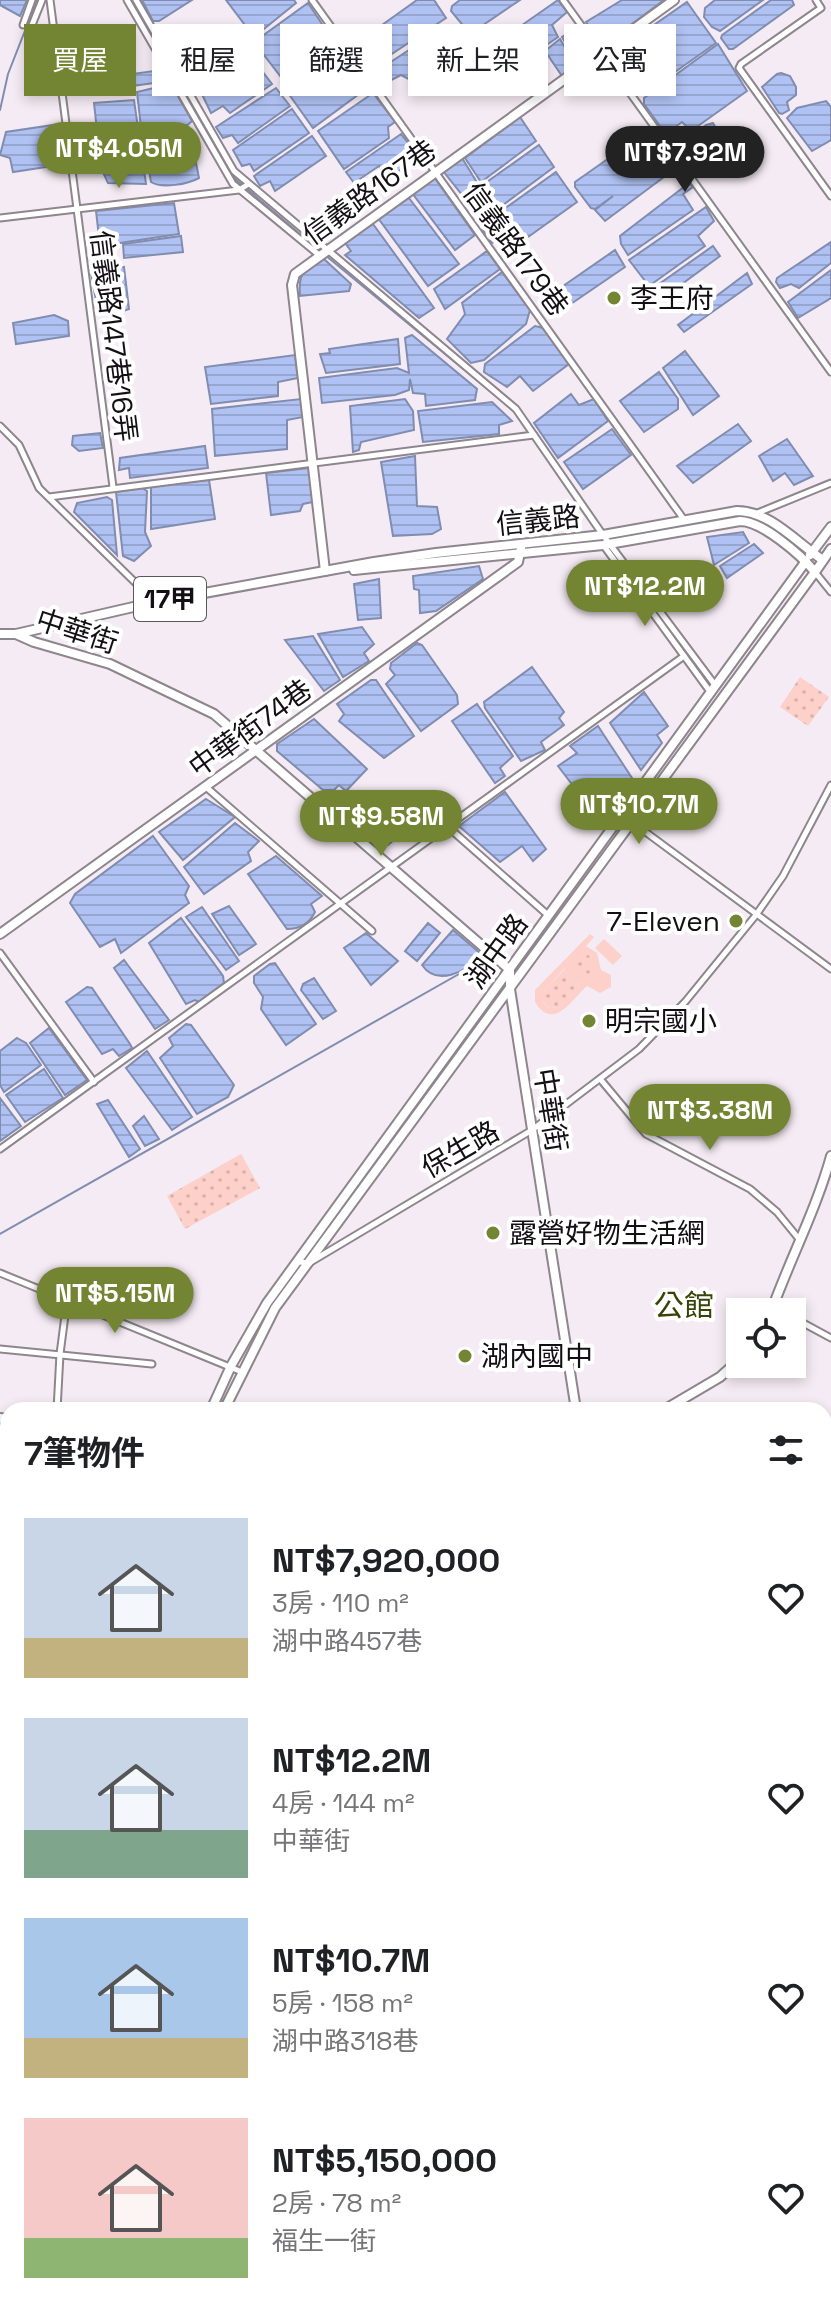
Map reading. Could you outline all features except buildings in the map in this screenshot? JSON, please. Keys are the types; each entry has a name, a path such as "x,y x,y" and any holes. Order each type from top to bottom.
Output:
{"street":[{"path":"23,25 32,0"},
{"path":"32,24 42,0"},
{"name":"信義路147巷16弄","path":"50,0 113,487"},
{"path":"127,0 218,160 239,190 323,252"},
{"path":"136,0 234,171 323,252 516,409 684,656 713,689"},
{"name":"信義路179巷","path":"312,0 685,521"},
{"path":"563,0 580,24"},
{"name":"信義路167巷","path":"641,24 674,0"},
{"path":"816,0 821,8 739,68 831,196"},
{"name":"信義路167巷","path":"325,571 292,285 295,274 564,79"},
{"path":"632,96 831,372"},
{"path":"0,218 239,190 247,185"},
{"path":"0,426 19,445 32,477 49,497 155,602"},
{"path":"49,497 534,435"},
{"name":"信義路","path":"0,634 16,634 155,602 436,553 603,535 737,511 755,514 831,483"},
{"path":"755,514 823,560"},
{"name":"信義路","path":"325,571 380,569 607,544 740,521 756,524 806,561"},
{"name":"湖中路","path":"228,1402 275,1308 304,1262 510,970 831,527"},
{"path":"520,554 522,544"},
{"path":"607,544 713,689"},
{"name":"湖中路","path":"215,1402 267,1303 304,1262 510,989 831,549"},
{"name":"中華街74巷","path":"0,934 518,562 520,554"},
{"name":"17甲","path":"806,561 815,572"},
{"path":"815,572 831,592"},
{"name":"中華街","path":"16,634 126,671 214,714 510,970 510,989 575,1402"},
{"path":"0,1149 684,656"},
{"name":"保生路","path":"304,1262 532,1130 639,1049 680,1007 756,915 783,876 831,785"},
{"path":"206,787 372,931"},
{"path":"620,817 632,822 831,969"},
{"path":"448,827 549,916"},
{"path":"0,953 94,1082"},
{"path":"601,1080 646,1134 750,1189 777,1212 800,1240"},
{"path":"777,1298 811,1217 831,1156"},
{"path":"0,1273 242,1372"},
{"path":"57,1402 67,1300"},
{"path":"806,1325 831,1338"},
{"path":"0,1349 152,1364"},
{"path":"678,1402 726,1372"}],"shaded area":[{"path":"800,677 829,697 808,726 780,707"},
{"path":"590,934 594,937 586,946 597,953 601,970 611,975 611,987 600,993 587,986 556,1014 542,1010 535,1002 535,990","holes":["581,954 591,956 594,962 592,972 585,975 578,974 573,968 574,961","565,968 570,977 581,983 559,1007 549,1008 543,1002 542,993"]},
{"path":"604,939 622,956 613,965 595,948"},
{"path":"584,954 592,957 595,965 592,973 584,976 576,973 573,965 576,957"},
{"path":"566,968 570,977 581,983 559,1007 549,1008 542,1000 542,993"},
{"path":"241,1154 260,1188 185,1229 167,1196"}],"water":[{"path":"0,0 27,0 20,16 0,5"},
{"path":"142,0 192,0 159,21 153,21"},
{"path":"226,0 294,0 296,3 264,29 264,24 244,24"},
{"path":"417,0 434,0 446,18 437,24 408,24 408,43 392,54 392,24 383,24"},
{"path":"460,0 520,0 485,24 462,24 451,11"},
{"path":"558,0 567,12 552,25 558,37 548,44 548,24 524,24"},
{"path":"622,0 664,0 632,24 586,22"},
{"path":"715,0 763,0 720,31 704,17 705,8"},
{"path":"771,0 792,0 794,5 729,49 722,35"},
{"path":"687,2 716,43 676,71 676,24 655,24"},
{"path":"308,3 322,24 280,24 280,76 264,55 264,35"},
{"path":"560,39 564,46 562,76 548,55 548,49"},
{"path":"718,44 747,91 691,131 682,122 666,134 644,104 644,98 676,96 676,75"},
{"path":"408,51 408,79 401,75 392,80 392,61"},
{"path":"152,71 152,83 136,86 136,73"},
{"path":"781,73 790,76 796,87 796,95 787,102 789,110 782,114 762,87"},
{"path":"264,74 272,84 264,90"},
{"path":"152,88 152,96 178,96 192,121 184,128 142,136 137,92"},
{"path":"276,88 290,106 238,143 232,135 223,138 216,127"},
{"path":"203,96 255,96 230,113 223,106 211,113"},
{"path":"290,96 356,96 313,128"},
{"path":"369,96 375,96 395,122 388,127 389,138 344,169 318,131"},
{"path":"134,100 146,184 108,183 101,168 94,103"},
{"path":"826,101 831,107 831,140 812,151 787,118 797,108"},
{"path":"292,109 309,133 254,171 250,164 242,166 233,150"},
{"path":"520,117 536,141 481,182 465,158"},
{"path":"713,123 729,150 708,165 703,157 690,167 678,145"},
{"path":"60,124 66,164 13,172 10,158 0,155 6,132"},
{"path":"649,130 660,143 645,158 652,168 664,159 672,171 605,221 595,210 613,196 595,209 591,208 575,187 575,182"},
{"path":"190,133 199,178 175,185 151,182 144,141"},
{"path":"401,134 419,156 389,179 379,166 354,183 346,172"},
{"path":"312,136 326,156 275,191 270,181 260,186 254,176"},
{"path":"539,145 554,167 499,208 484,184"},
{"path":"462,158 486,197 476,206 471,206 443,171"},
{"path":"556,172 577,202 521,242 516,242 510,234 492,243 481,227 483,224"},
{"path":"434,177 475,235 455,250 412,193"},
{"path":"689,183 693,187 683,194 693,210 628,255 620,236"},
{"path":"409,198 459,264 428,286 378,218"},
{"path":"174,203 179,234 100,246 96,211"},
{"path":"706,207 714,221 698,236 705,246 649,286 629,260"},
{"path":"373,224 434,308 419,318 345,255 351,251 345,243"},
{"path":"181,236 183,252 124,258 123,244"},
{"path":"831,242 831,263 799,288 791,284 780,288 777,278"},
{"path":"713,246 720,256 660,300 652,289"},
{"path":"615,250 625,267 565,308 560,302 545,312 540,302"},
{"path":"487,251 500,269 445,309 434,289"},
{"path":"324,259 351,284 349,291 300,296 301,276"},
{"path":"124,267 129,309 120,312 98,311 91,273"},
{"path":"831,270 831,298 798,318 788,302"},
{"path":"502,272 530,310 526,324 484,360 471,363 447,339 465,314 462,303"},
{"path":"747,273 752,284 684,332 678,325"},
{"path":"54,315 68,321 69,336 16,344 13,323"},
{"path":"535,326 543,328 569,364 533,391 520,376 507,387 484,372 485,364"},
{"path":"412,335 477,389 475,400 426,406 425,394 413,393 410,379 409,390 395,395 322,403 319,378 397,368 409,373 405,338"},
{"path":"398,339 400,364 326,373 320,354 330,353 329,349"},
{"path":"685,351 719,396 693,415 663,368"},
{"path":"295,355 298,378 278,382 278,396 211,404 205,367"},
{"path":"659,372 678,399 678,409 644,432 620,401"},
{"path":"571,394 579,405 594,399 608,421 558,458 534,423"},
{"path":"301,399 303,417 287,420 287,449 215,456 212,409"},
{"path":"405,399 413,411 414,430 361,442 359,450 353,452 350,406"},
{"path":"492,402 512,421 499,425 499,434 423,442 418,411"},
{"path":"738,424 751,441 693,483 677,466"},
{"path":"612,429 631,455 583,489 564,462"},
{"path":"100,433 103,448 79,451 72,445 73,436"},
{"path":"787,439 813,476 794,485 785,473 773,481 759,456"},
{"path":"205,446 208,468 130,478 129,468 119,470 120,458"},
{"path":"415,456 417,506 437,507 441,529 432,534 393,536 381,462"},
{"path":"309,468 313,502 303,504 300,511 271,515 266,473"},
{"path":"209,480 215,519 151,529 151,486"},
{"path":"142,488 147,491 145,532 151,546 134,561 123,556 116,492"},
{"path":"107,497 112,500 117,555 74,512 77,503"},
{"path":"743,532 749,543 714,565 707,537"},
{"path":"754,544 763,553 727,578 720,566"},
{"path":"479,566 483,579 436,611 420,613 419,590 414,589 413,576"},
{"path":"379,579 381,618 358,620 354,584"},
{"path":"362,627 374,644 364,653 369,661 343,677 318,634"},
{"path":"313,636 340,680 324,691 285,640"},
{"path":"417,643 422,645 457,695 458,704 421,731 386,684 395,675 390,669 391,663"},
{"path":"532,667 564,712 559,718 564,725 541,742 545,750 521,761 484,702"},
{"path":"371,680 376,680 414,736 384,758 339,721 344,714 337,704"},
{"path":"644,692 668,726 657,735 662,743 641,770 610,723"},
{"path":"477,704 513,756 500,768 505,776 495,783 452,721"},
{"path":"314,719 367,769 346,791 339,785 334,790 323,790 277,751 277,744"},
{"path":"598,726 634,781 594,813 558,766 577,753 570,746"},
{"path":"505,792 546,849 533,861 522,846 500,862 459,826"},
{"path":"400,794 424,814 388,845 366,825"},
{"path":"206,799 235,817 183,860 159,832"},
{"path":"235,823 259,841 248,852 251,861 204,894 184,867"},
{"path":"153,836 189,886 185,895 189,903 121,953 115,939 100,947 70,903 75,894"},
{"path":"276,856 322,896 311,904 315,912 310,920 296,928 287,929 248,874"},
{"path":"229,906 256,944 239,955 212,914"},
{"path":"202,907 239,961 226,970 186,917"},
{"path":"181,918 223,976 224,983 199,1002 195,1000 186,1004 149,943"},
{"path":"428,923 440,933 417,961 405,951"},
{"path":"453,930 481,954 468,966 452,974 444,976 428,972 422,965"},
{"path":"366,933 398,961 371,985 344,948"},
{"path":"124,960 169,1020 155,1029 114,968"},
{"path":"275,963 316,1024 286,1045 261,1009 263,997 254,983 254,976"},
{"path":"314,978 336,1011 323,1019 301,990 303,984"},
{"path":"87,987 92,988 132,1048 119,1056 113,1049 102,1054 66,1002"},
{"path":"186,1024 191,1025 234,1085 228,1097 197,1114 160,1058 173,1046 169,1038"},
{"path":"49,1028 87,1080 65,1095 30,1043"},
{"path":"17,1038 26,1043 41,1065 4,1092 0,1085 0,1051"},
{"path":"147,1051 192,1117 172,1130 126,1068"},
{"path":"44,1069 63,1098 25,1122 6,1095"},
{"path":"0,1098 21,1126 0,1141"},
{"path":"108,1100 140,1149 129,1157 97,1104"},
{"path":"144,1116 159,1139 145,1146 133,1126"}],"waterway":[{"path":"0,110 8,74 37,0"},
{"path":"145,21 234,178 320,251"},
{"path":"325,255 513,410 553,467"},
{"path":"643,593 710,686"},
{"path":"0,1234 489,957"}],"place":[{"name":"李王府","path":"614,298"},
{"name":"7-Eleven","path":"736,921"},
{"name":"明宗國小","path":"589,1021"},
{"name":"露營好物生活網","path":"493,1233"},
{"name":"湖內國中","path":"465,1356"}],"district":[{"name":"公館","path":"684,1306"}]}
